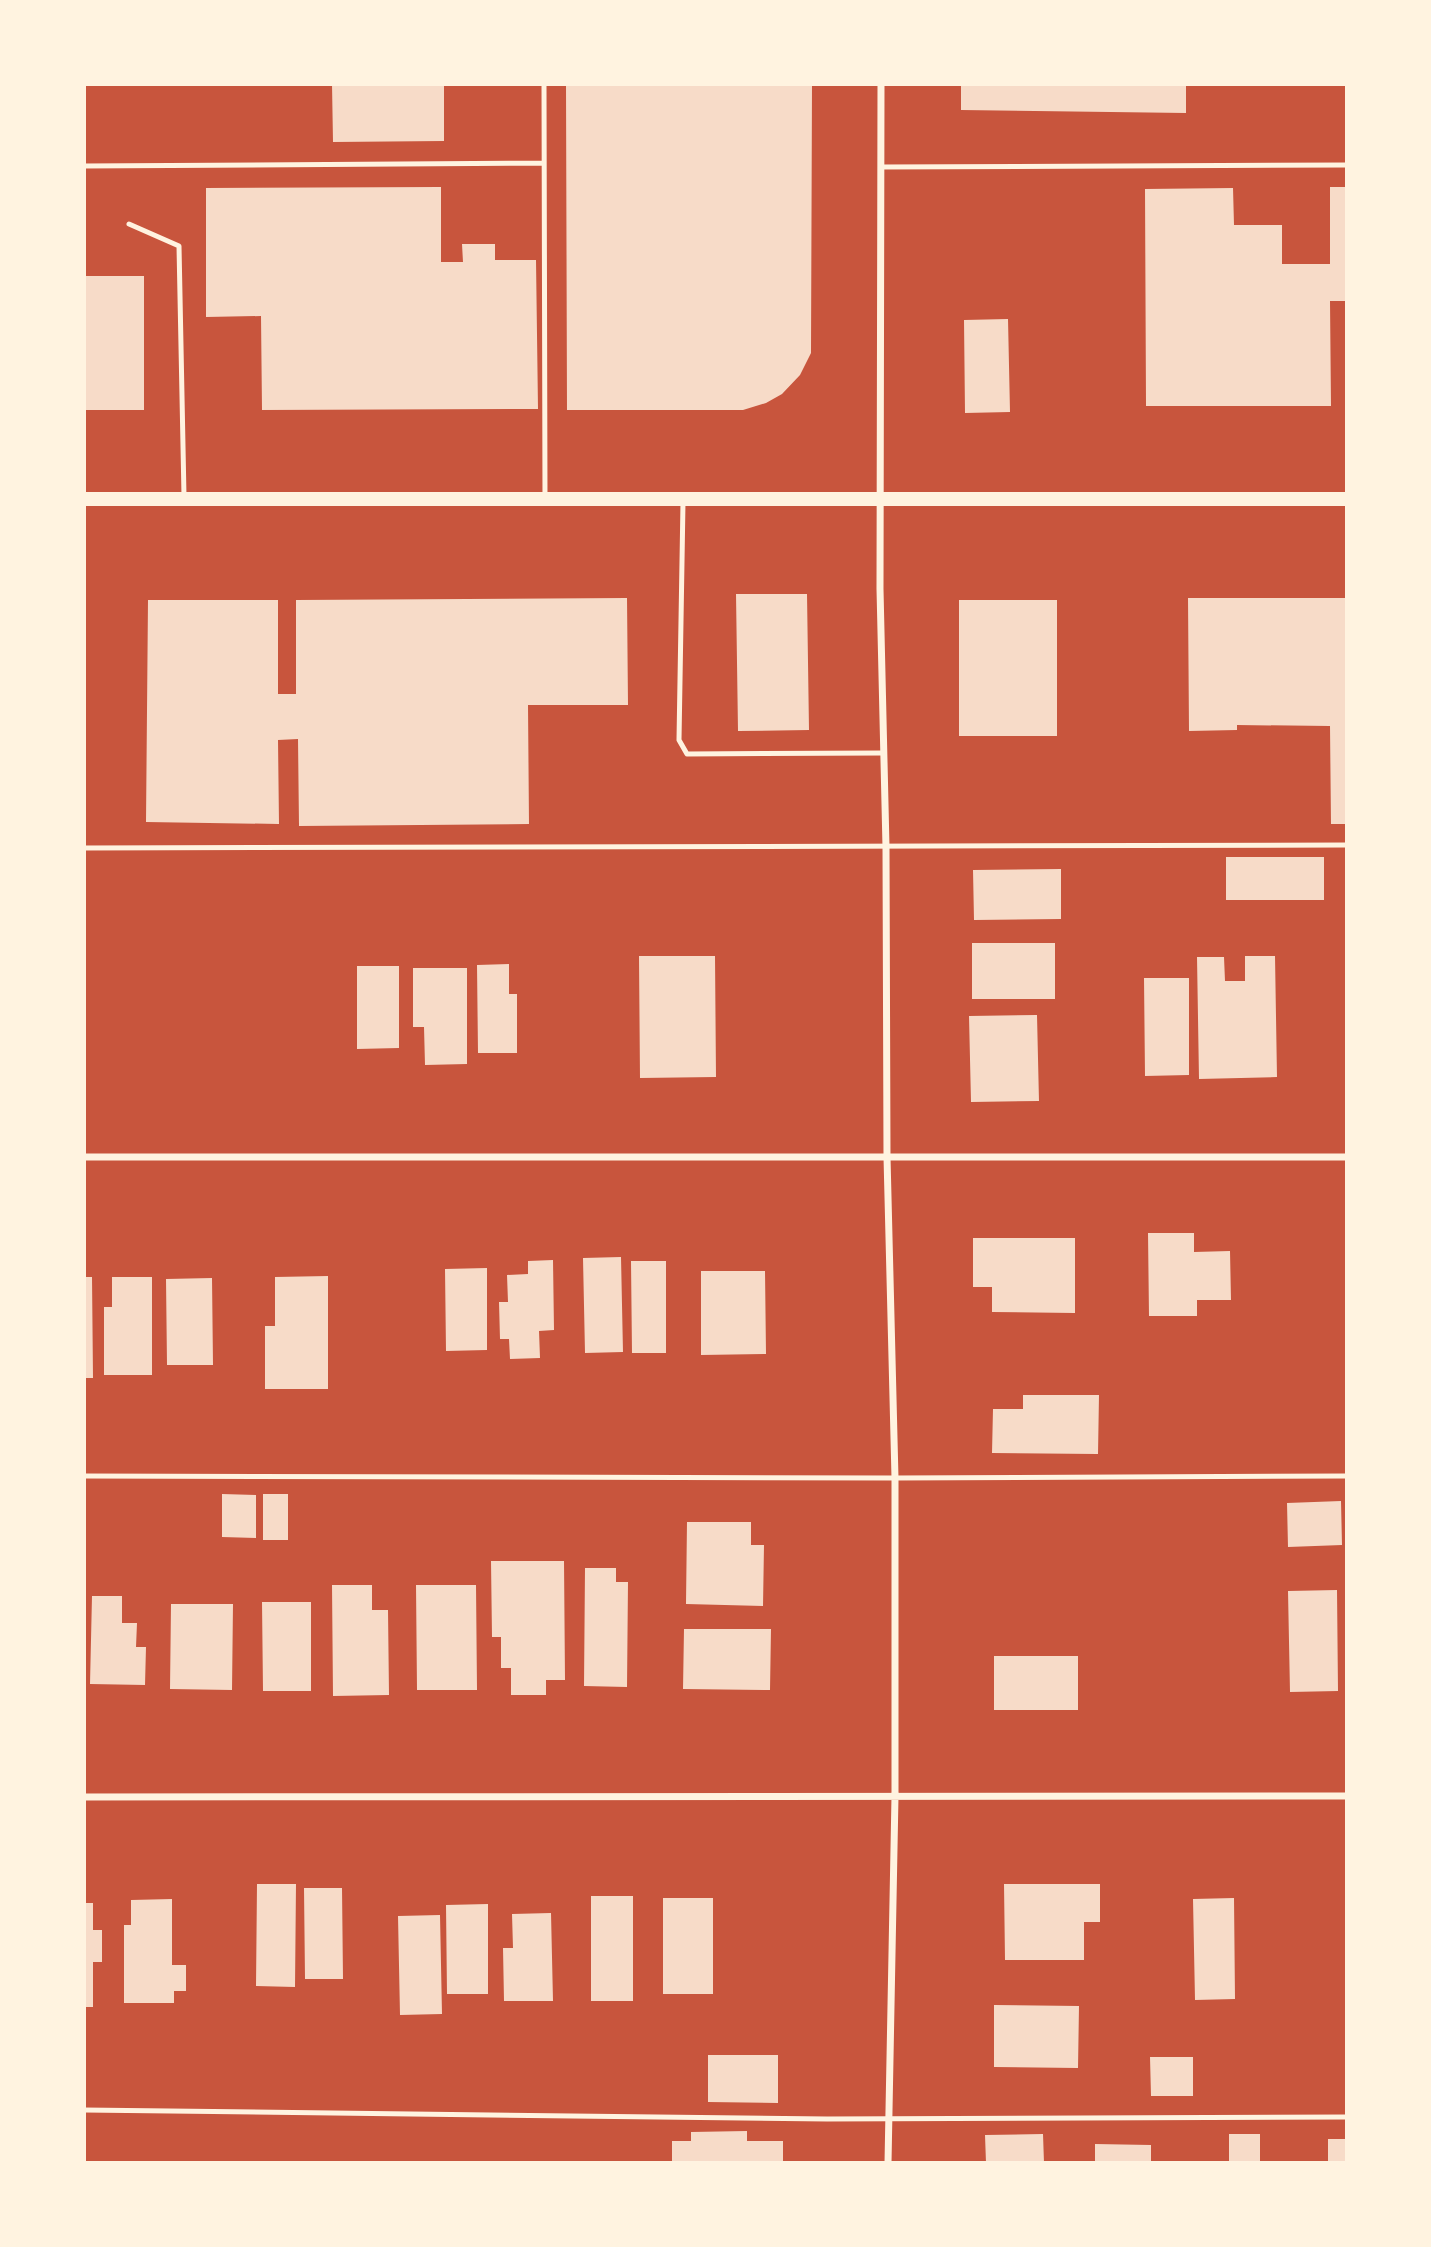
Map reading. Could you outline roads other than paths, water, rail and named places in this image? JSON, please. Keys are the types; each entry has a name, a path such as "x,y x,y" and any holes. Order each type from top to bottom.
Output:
{"main road":[{"path":"84,499 1347,499"}],"street":[{"path":"881,84 880,499 886,847 887,1157 895,1478 895,1796 888,2163"},
{"path":"84,1157 1347,1157"},
{"path":"84,1797 1347,1796"}],"lane":[{"path":"544,84 545,499"},
{"path":"84,166 544,163"},
{"path":"881,167 1347,165"},
{"path":"129,224 179,246 184,499"},
{"path":"683,499 679,740 687,754 884,753"},
{"path":"84,848 1347,845"},
{"path":"84,1476 1347,1476"},
{"path":"84,2110 889,2119 1347,2117"}]}
